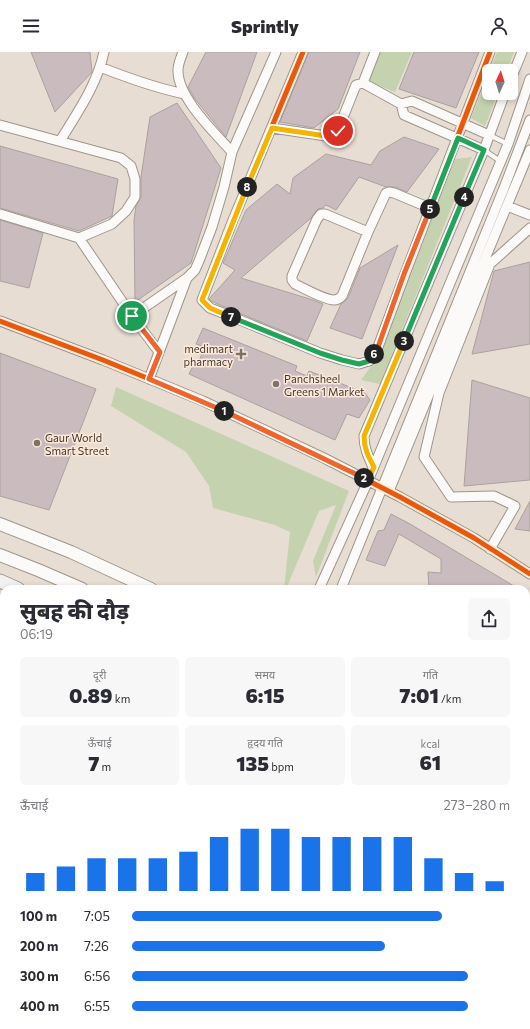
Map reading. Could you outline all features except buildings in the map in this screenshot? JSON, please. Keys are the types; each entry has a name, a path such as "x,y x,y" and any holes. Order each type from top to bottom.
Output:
{"street":[{"path":"60,141 87,96 100,67 104,52"},
{"path":"183,52 178,70 179,82 192,105 232,152"},
{"path":"132,316 187,278 195,270 212,227 224,187 232,152 276,52"},
{"path":"303,52 233,220 202,300 210,308 320,353 359,364 369,361 378,347 404,274 458,138 490,52"},
{"path":"363,83 375,52"},
{"path":"517,64 522,52"},
{"path":"100,67 136,82 185,94"},
{"path":"321,585 374,467 508,144 527,97 530,79"},
{"path":"272,128 333,137 336,135 356,85 363,83 401,104 412,101 489,135"},
{"path":"374,467 364,446 364,436 484,150 503,100"},
{"path":"401,104 404,115 484,150"},
{"path":"386,490 530,120"},
{"path":"0,125 121,158 131,166 135,179 135,197 126,211 112,224 79,238"},
{"path":"343,585 386,490 530,150"},
{"path":"368,232 325,214 320,214 292,276 292,280 295,284 332,300 339,299 342,296 368,232 386,193 394,193 430,208"},
{"path":"507,206 530,215"},
{"path":"0,214 79,238 132,316 160,352"},
{"path":"490,549 515,506 494,496 450,497 424,457 439,393 490,264 530,228"},
{"path":"149,379 187,278"},
{"path":"0,321 204,401 368,480 474,538 530,574"},
{"path":"0,524 71,552 142,585"},
{"path":"0,555 73,585"}],"lane":[{"path":"489,135 508,144"},
{"path":"484,150 500,161"}],"green space":[{"path":"378,52 412,52 395,92 367,81"},
{"path":"497,52 514,52 510,64 493,64"},
{"path":"482,90 482,100 495,100 485,126 471,118"},
{"path":"472,157 380,384 361,380 379,355 455,159"},
{"path":"116,387 349,491 316,577 313,561 336,505 319,511 288,585 284,585 290,532 275,525 213,508 209,486 186,452 111,406"}],"cycle path":[{"path":"303,52 233,220 202,300 210,308 320,353 359,364 369,361 378,347 490,52"},
{"path":"0,321 103,360 203,401 324,458 400,497 474,538 530,574"}],"place":[{"name":"medimart pharmacy","path":"241,354"},
{"name":"Panchsheel Greens 1 Market","path":"276,384"},
{"name":"Gaur World Smart Street","path":"37,443"}],"route":[{"path":"132,316 160,352 149,379 204,401 368,480 374,467 364,446 364,436 484,150 458,138 404,274 378,347 369,361 359,364 320,353 210,308 202,300 233,220 272,128 330,137 336,135 338,131"}]}
